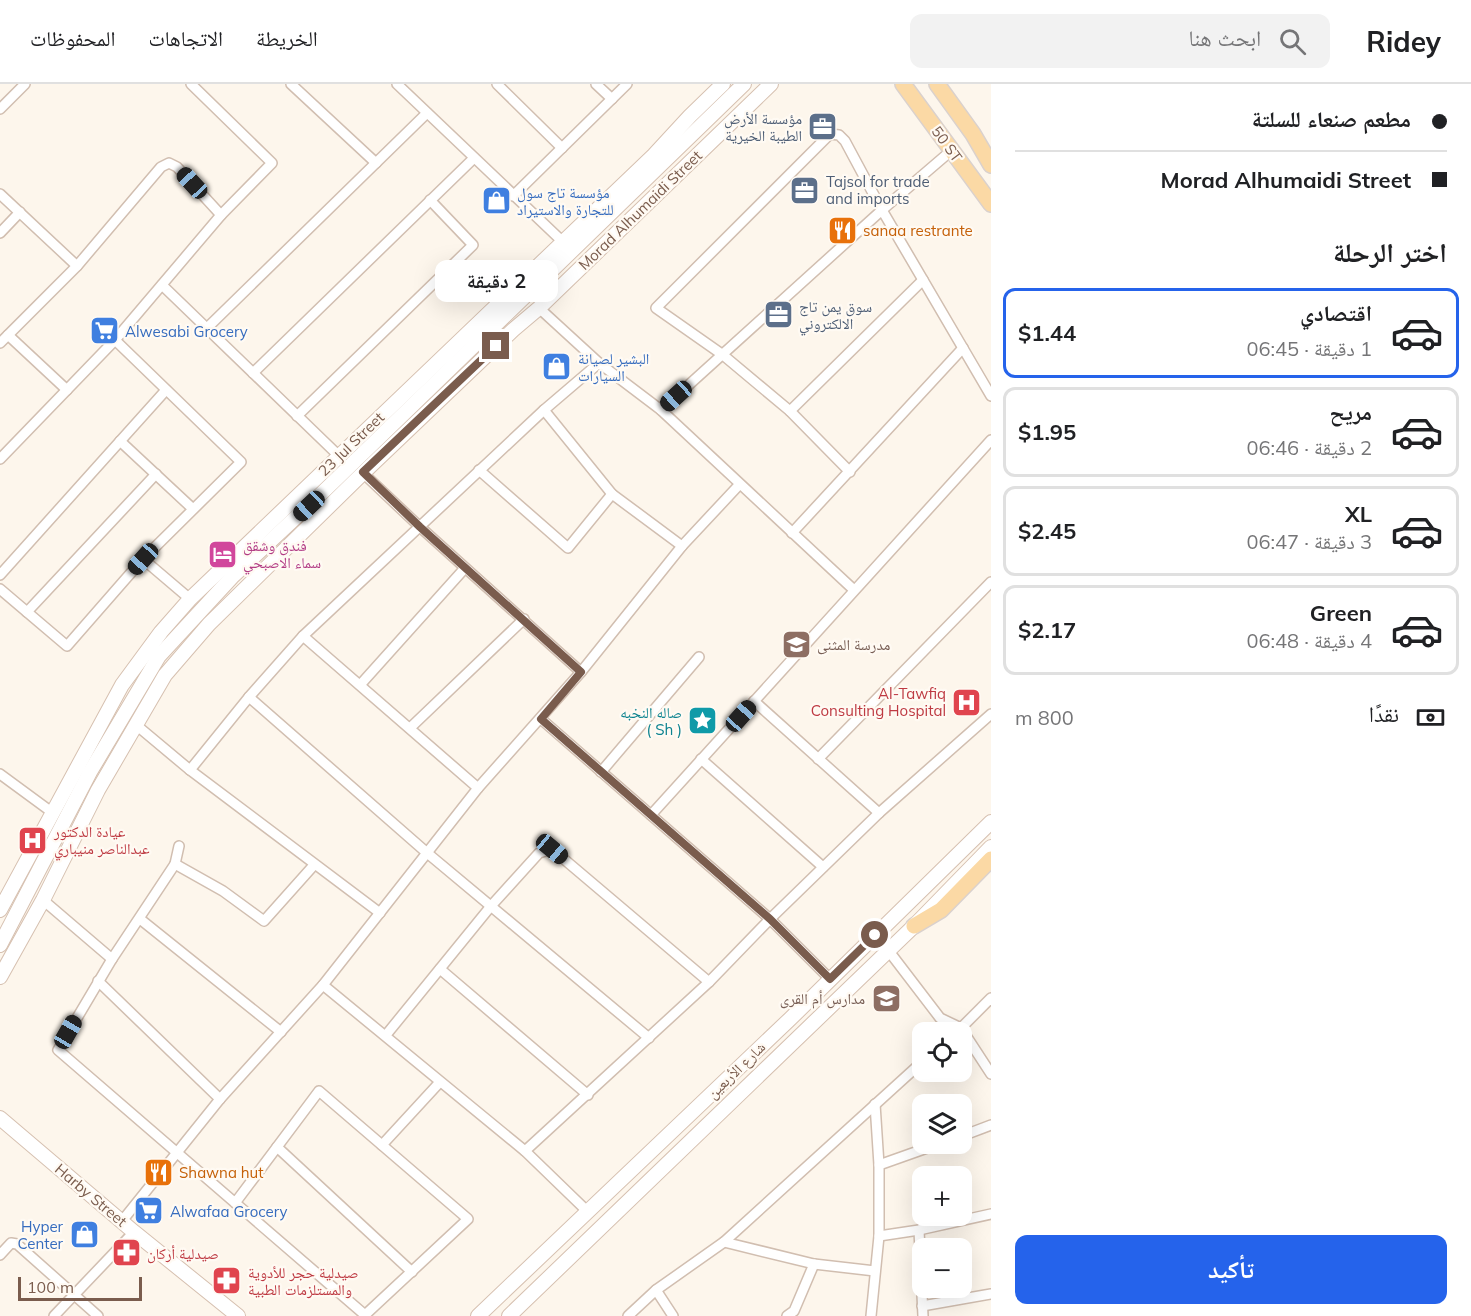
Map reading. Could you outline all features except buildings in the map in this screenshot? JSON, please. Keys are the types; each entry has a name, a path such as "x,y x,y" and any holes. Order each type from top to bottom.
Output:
{"main road":[{"name":"50 ST","path":"903,84 991,204"},
{"name":"50 ST","path":"937,84 973,134 991,165"},
{"path":"914,926 941,910 991,859"}],"street":[{"path":"0,109 25,84"},
{"path":"0,459 115,340 222,215 273,163 191,84"},
{"path":"291,84 376,163"},
{"path":"397,84 563,242"},
{"path":"497,84 562,148"},
{"path":"596,84 612,99"},
{"path":"513,196 627,84"},
{"name":"23 Jul Street","path":"0,910 122,685 161,632 190,599 654,155 723,84"},
{"path":"0,966 2,941 90,772 159,656 232,577 324,491 744,84"},
{"name":"Morad Alhumaidi Street","path":"0,977 43,900 98,790 165,675 205,630 363,472 539,308 771,84"},
{"path":"207,328 427,113"},
{"path":"850,472 790,411 723,355 656,308 830,134 839,135 845,141 882,210 991,396"},
{"path":"661,410 882,210 952,150"},
{"path":"253,373 474,158"},
{"path":"0,343 77,266 161,167 169,163 177,167 222,215"},
{"path":"0,194 77,266"},
{"path":"297,416 473,244 430,200"},
{"path":"0,233 20,212"},
{"path":"790,411 923,280"},
{"path":"162,285 338,455"},
{"path":"539,308 598,363 661,410 854,590"},
{"path":"475,344 486,344 513,330"},
{"path":"8,335 67,390"},
{"path":"0,590 67,645 143,559 241,462 115,340"},
{"path":"792,533 963,348"},
{"path":"190,770 249,696 303,636 479,470 598,363"},
{"path":"0,575 166,390"},
{"path":"544,410 612,494 681,546"},
{"path":"651,815 991,440"},
{"path":"120,441 193,509"},
{"path":"479,470 568,548 612,494"},
{"path":"363,472 420,527 581,672"},
{"path":"27,612 156,474"},
{"path":"122,1221 220,1100 323,985 478,788 581,672 681,546 740,485"},
{"path":"143,559 190,599"},
{"path":"360,685 465,568"},
{"path":"819,759 991,582"},
{"path":"410,728 524,619"},
{"path":"159,656 195,632 205,630"},
{"path":"303,636 478,788"},
{"path":"601,772 699,657"},
{"path":"249,696 426,852 649,1038"},
{"path":"754,701 879,813"},
{"path":"80,760 93,747 114,713 130,703"},
{"path":"525,1151 709,982 879,813 987,717 991,729"},
{"path":"541,719 770,919 830,979"},
{"path":"135,724 190,770 380,913"},
{"path":"701,759 823,867"},
{"path":"0,774 53,813"},
{"name":"شارع الأربعين","path":"478,1316 991,822"},
{"path":"179,846 175,864 98,981 58,1050 176,1153 365,1315 468,1219 319,1091 235,1203"},
{"name":"شارع الأربعين","path":"509,1316 914,926 991,847"},
{"path":"386,1035 491,906 539,853 552,849 709,982"},
{"path":"175,864 223,891 264,921 314,864"},
{"path":"43,900 112,959"},
{"path":"140,919 281,1032"},
{"path":"888,950 940,1018 946,1022"},
{"path":"440,969 588,1095"},
{"path":"98,981 220,1100"},
{"path":"323,985 525,1151 588,1212"},
{"path":"967,1022 991,998"},
{"path":"972,1048 991,1074"},
{"path":"628,1316 656,1290 724,1242 912,1071"},
{"path":"382,1145 440,1082"},
{"path":"871,1316 879,1236 879,1165 875,1104"},
{"name":"Harby Street","path":"0,1118 134,1232 238,1316"},
{"path":"972,1132 991,1125"},
{"path":"277,1147 412,1272"},
{"path":"879,1165 912,1153"},
{"path":"879,1236 919,1230 991,1214"},
{"path":"919,1230 923,1316"},
{"path":"54,1316 134,1232"},
{"path":"724,1242 814,1264 875,1271"},
{"path":"0,1255 10,1243 18,1244 98,1316"},
{"path":"787,1316 794,1311 814,1264"},
{"path":"656,1290 673,1316"},
{"path":"922,1306 991,1294"}],"place":[{"name":"مؤسسة الأرض الطيبة الخيرية","path":"823,127"},
{"name":"Tajsol for trade and imports","path":"805,190"},
{"name":"مؤسسة تاج سول للتجارة والاستيراد","path":"496,201"},
{"name":"sanaa restrante","path":"842,230"},
{"name":"سوق يمن تاج الالكتروني","path":"778,315"},
{"name":"Alwesabi Grocery","path":"104,331"},
{"name":"البشير لصيانة السيارات","path":"557,367"},
{"name":"فندق وشقق سماء الاصبحي","path":"222,554"},
{"name":"مدرسة المثنى","path":"796,644"},
{"name":"Al-Tawfiq Consulting Hospital","path":"967,702"},
{"name":"صاله النخبه ( Sh )","path":"703,721"},
{"name":"عيادة الدكتور عبدالناصر منيباري","path":"33,840"},
{"name":"مدارس أم القرى","path":"886,998"},
{"name":"Shawna hut","path":"158,1172"},
{"name":"Alwafaa Grocery","path":"149,1211"},
{"name":"Hyper Center","path":"84,1235"},
{"name":"صيدلية أركان","path":"126,1253"},
{"name":"صيدلية حجر للأدوية والمستلزمات الطبية","path":"227,1281"}],"route":[{"path":"496,346 363,472 420,527 581,672 541,719 770,919 830,979 875,935"}]}
